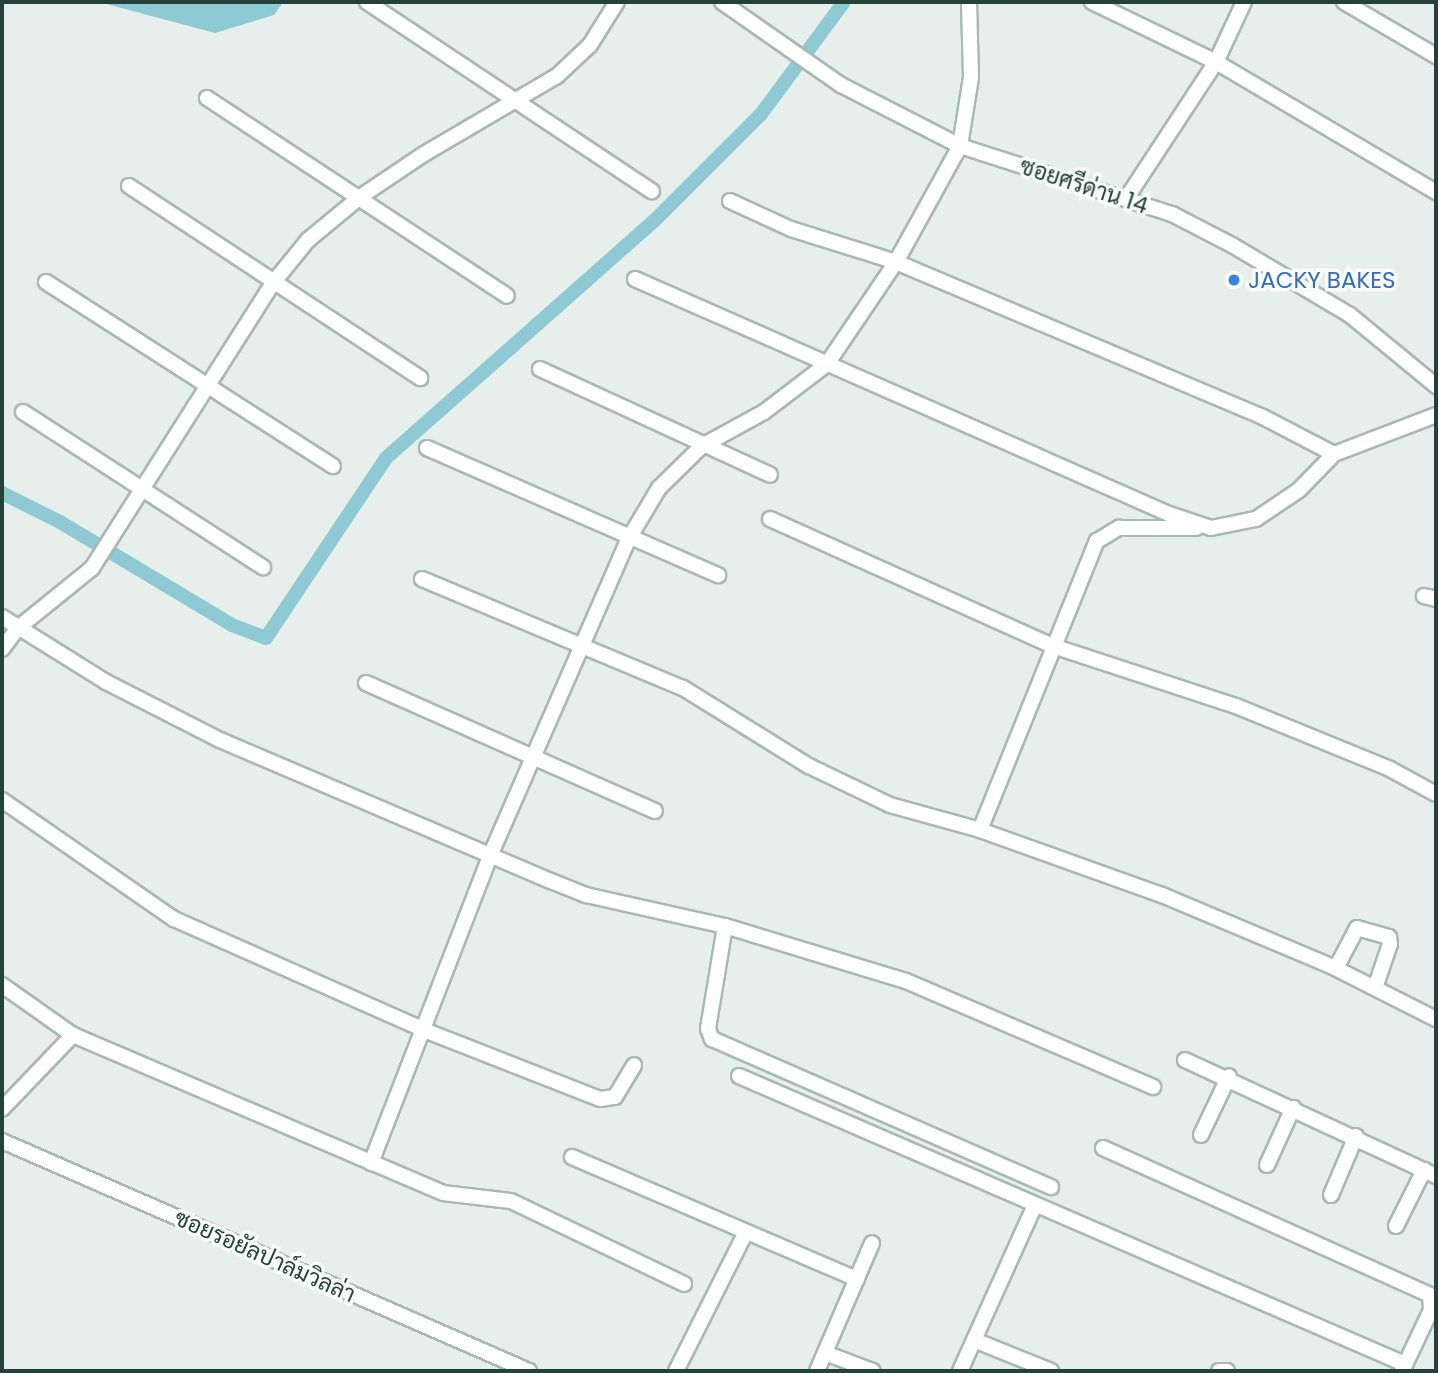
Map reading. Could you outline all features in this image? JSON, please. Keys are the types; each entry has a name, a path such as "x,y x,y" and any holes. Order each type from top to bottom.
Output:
{"street":[{"path":"367,2 652,191"},
{"path":"2,649 18,628 92,568 272,283 308,240 360,197 558,76 590,45 617,2"},
{"name":"ซอยศรีด่าน 14","path":"722,2 841,85 960,146 1172,214 1289,278 1361,323 1436,386"},
{"path":"371,1163 490,856 535,760 628,540 659,488 702,446 764,412 827,364 895,262 960,146 971,77 969,2"},
{"path":"1093,2 1216,62 1436,192"},
{"path":"1126,199 1216,62 1244,2"},
{"path":"1344,2 1436,56"},
{"path":"207,98 507,296"},
{"path":"129,186 272,283 420,378"},
{"path":"730,201 790,229 895,262 1263,417 1334,454"},
{"path":"635,279 1169,514 1211,528"},
{"path":"46,282 333,466"},
{"path":"540,369 702,446 770,475"},
{"path":"23,412 263,568"},
{"path":"979,830 1097,541 1119,528 1211,528 1256,519 1273,510 1334,454 1436,415"},
{"path":"427,448 628,540 718,575"},
{"path":"770,519 1053,646 1236,706 1390,769 1436,794"},
{"path":"422,579 683,688 851,787 890,805 979,830 1162,895 1336,968 1436,1019"},
{"path":"2,617 106,682 220,740 490,856 586,895 724,926 906,981 1153,1087"},
{"path":"366,683 655,811"},
{"path":"2,800 174,919 424,1030 600,1099 615,1097 634,1065"},
{"path":"724,926 708,1029 712,1038 1051,1187"},
{"path":"1336,968 1357,928 1388,937 1390,944 1375,988"},
{"path":"2,985 73,1035 443,1193 511,1200 684,1284"},
{"path":"2,1109 73,1035"},
{"path":"1185,1060 1229,1076 1430,1173 1396,1226"},
{"path":"739,1076 1403,1368 1431,1310 1430,1295 1103,1148"},
{"path":"1201,1135 1229,1076"},
{"path":"1267,1166 1293,1108"},
{"path":"1331,1195 1356,1136"},
{"name":"ซอยรอยัลปาล์มวิลล่า","path":"2,1141 529,1371"},
{"path":"572,1157 744,1234 857,1279"},
{"path":"960,1371 1035,1205"},
{"path":"676,1371 744,1234"},
{"path":"817,1371 873,1243"},
{"path":"974,1340 1052,1371"},
{"path":"825,1353 873,1371"},
{"path":"1219,1371 1227,1371"}],"water":[{"path":"99,2 283,2 274,15 215,33"}],"waterway":[{"path":"2,493 60,522 232,625 266,638 386,458 654,221 761,114 844,2"}],"place":[{"name":"JACKY BAKES","path":"1234,280"}]}
